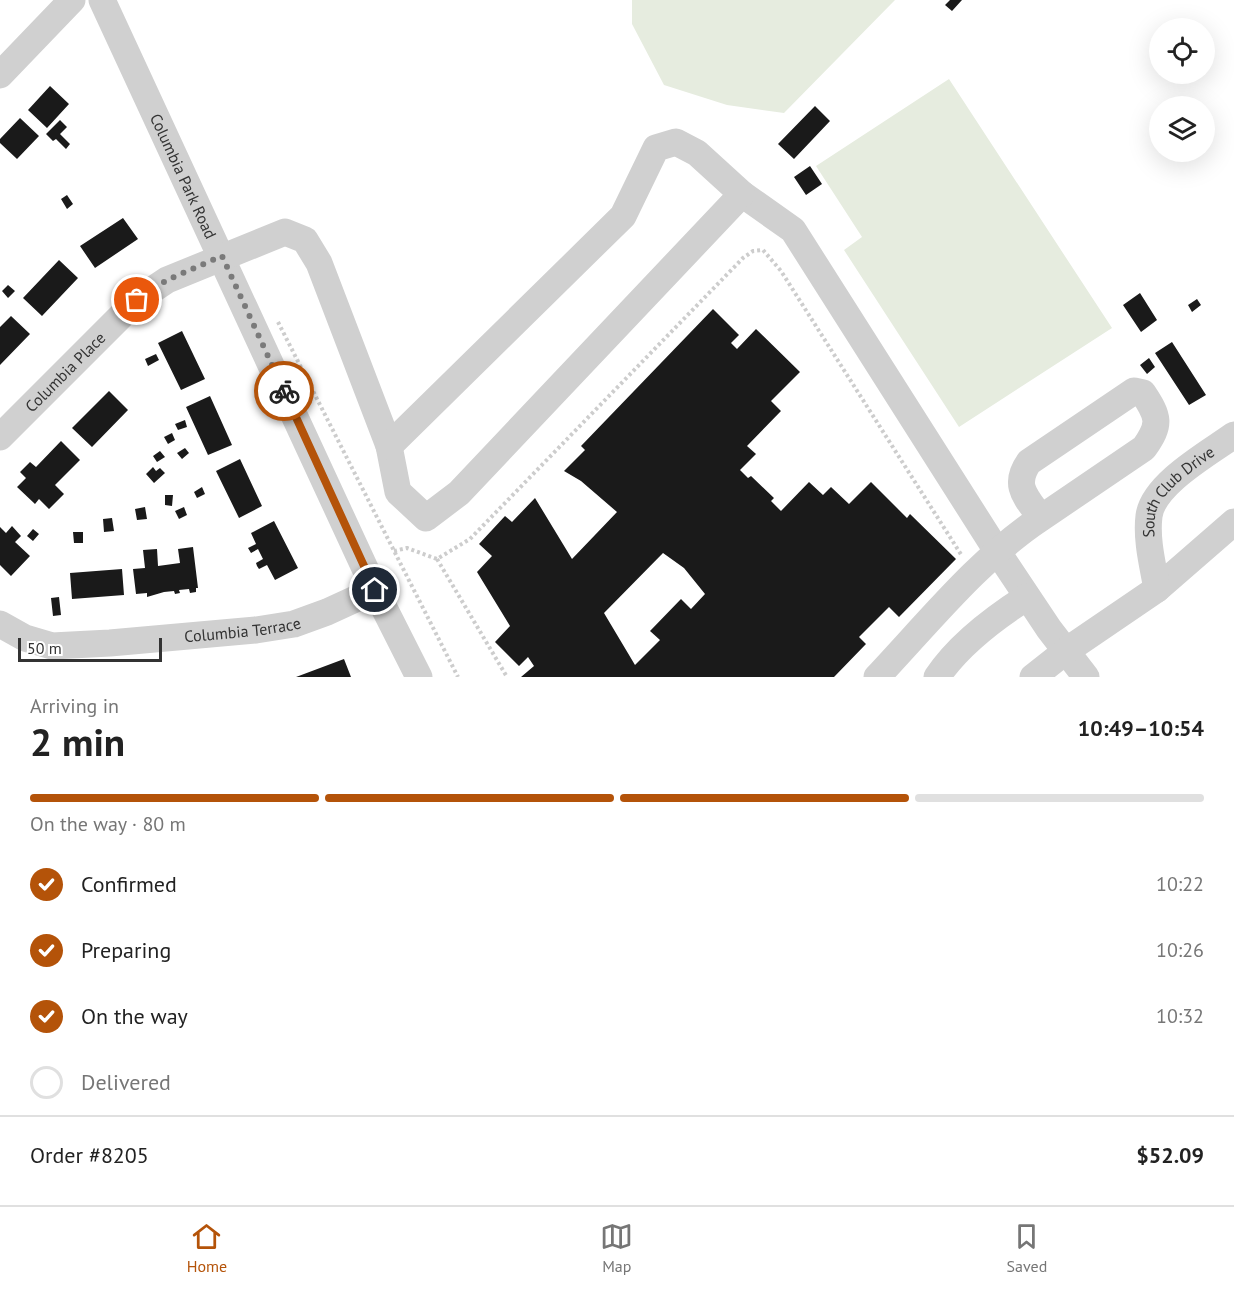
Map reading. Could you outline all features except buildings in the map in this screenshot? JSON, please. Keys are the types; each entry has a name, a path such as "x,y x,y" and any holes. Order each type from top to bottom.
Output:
{"street":[{"name":"Columbia Park Road","path":"102,0 375,590 418,677"},
{"path":"0,75 56,5"},
{"path":"389,446 623,216 656,148 676,142 697,153 742,194 793,231 1027,597 1086,677"},
{"name":"Columbia Place","path":"0,436 137,300 167,280 285,232 305,240 319,263 389,446 398,492 426,518 459,493 742,194"},
{"path":"877,677 997,551 1144,448 1154,434 1156,413 1143,393 1134,391 1029,462 1020,480 1023,493 1041,518"},
{"name":"South Club Drive","path":"1157,589 1148,536 1149,514 1154,501 1162,490 1183,471 1234,435"},
{"path":"1033,677 1066,651 1157,589 1234,522"},
{"name":"Columbia Terrace","path":"0,624 25,638 52,646 256,630 294,624 375,590"},
{"path":"937,677 944,666 972,637 1010,607 1027,597"}],"path":[{"path":"437,559 470,539 743,258 753,251 763,250 781,271 965,560"},
{"path":"278,322 458,677"},
{"path":"394,551 407,548 437,559 507,677"}],"shaded area":[{"path":"632,0 895,0 784,113 727,105 664,85 632,24"},
{"path":"949,79 1112,328 959,427 844,250 862,237 816,166"}],"way so far":[{"path":"137,300 167,280 222,256 284,391"}],"route":[{"path":"284,391 375,590"}]}
